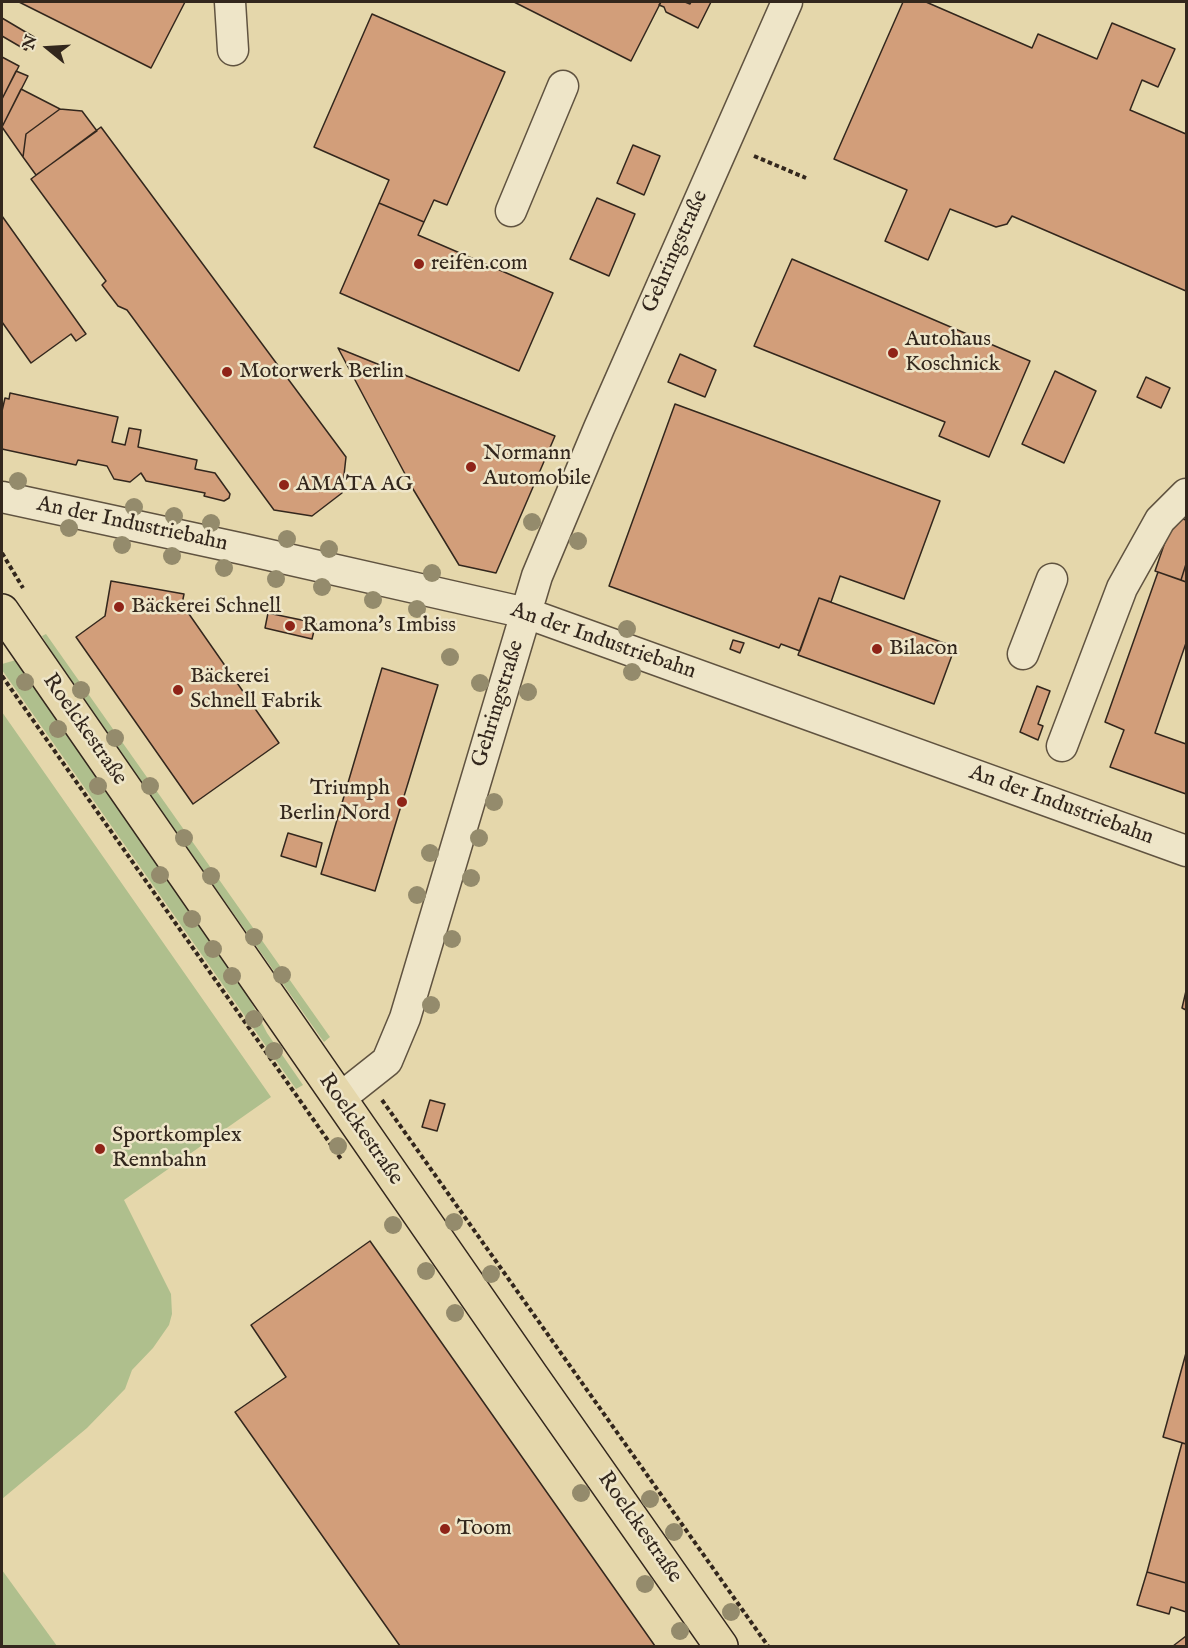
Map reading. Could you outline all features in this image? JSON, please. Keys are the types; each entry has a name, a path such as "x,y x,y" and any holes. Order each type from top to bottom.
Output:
{"main road":[{"name":"Roelckestraße","path":"2,611 339,1100 722,1647"}],"street":[{"path":"230,2 233,50"},
{"name":"Gehringstraße","path":"339,1100 387,1061 405,1018 537,576 599,428 786,2"},
{"path":"511,210 563,86"},
{"path":"1062,746 1122,588 1160,520 1186,494"},
{"name":"An der Industriebahn","path":"2,497 255,551 526,613 1186,851"},
{"path":"1023,654 1052,579"}],"path":[{"path":"754,156 806,178"},
{"path":"2,675 344,1163"},
{"path":"393,1113 768,1647"}],"green space":[{"path":"46,634 330,1037 324,1042 61,668 42,636"},
{"path":"16,660 244,988 267,1033 303,1085 296,1089 2,670 2,664"},
{"name":"Sportkomplex Rennbahn","path":"2,712 271,1097 124,1200 171,1294 172,1314 169,1325 153,1348 132,1370 125,1389 87,1428 2,1499"},
{"path":"2,1570 57,1646 2,1646"}],"building":[{"path":"19,2 185,2 151,68"},
{"path":"514,2 661,2 631,61"},
{"path":"661,2 690,4 691,2 711,2 698,28 666,12 664,7 659,5"},
{"path":"903,2 926,2 1032,48 1038,34 1097,59 1112,23 1175,49 1158,87 1142,80 1130,110 1186,134 1186,291 1012,216 1007,224 996,227 950,209 928,260 885,241 907,190 834,159"},
{"path":"372,14 505,72 447,205 434,200 424,222 379,203 389,180 314,147"},
{"path":"2,18 34,37 26,50 2,36"},
{"path":"2,57 19,66 2,99"},
{"path":"16,71 28,76 2,127 2,99"},
{"path":"21,89 60,109 26,134 23,157 2,127"},
{"path":"60,109 82,111 97,131 36,175 23,157 26,134"},
{"name":"Motorwerk Berlin","path":"101,127 346,457 342,493 312,516 274,510 127,310 118,306 102,285 106,281 31,179"},
{"path":"633,145 660,156 644,195 617,183"},
{"path":"597,198 635,214 609,276 570,259"},
{"name":"reifen.com","path":"379,203 424,222 418,235 553,293 519,371 340,293"},
{"path":"2,216 86,334 76,341 71,334 31,363 2,322"},
{"name":"Autohaus Koschnick","path":"792,259 1030,361 989,457 939,436 945,422 754,346"},
{"name":"Normann Automobile","path":"338,348 555,436 496,573 459,565 413,489"},
{"path":"680,354 716,370 705,397 668,382"},
{"path":"1055,371 1096,391 1064,463 1022,444"},
{"path":"1146,377 1170,388 1161,408 1137,397"},
{"path":"10,393 118,417 112,442 125,445 129,428 141,430 138,447 197,460 195,469 215,473 230,494 229,498 224,501 204,496 205,493 146,481 141,473 130,482 114,479 107,466 78,460 76,465 2,449 2,411 5,398 9,399"},
{"path":"675,404 940,501 904,599 840,576 831,602 819,598 800,651 781,644 779,648 609,586"},
{"path":"1174,516 1186,520 1186,564 1181,580 1155,571"},
{"path":"1186,564 1186,582 1181,580"},
{"path":"1158,572 1186,582 1186,643 1155,733 1186,744 1186,794 1110,767 1124,730 1105,722"},
{"name":"Bäckerei Schnell Fabrik","path":"111,581 184,594 182,604 279,743 193,804 76,637 105,616"},
{"name":"Bilacon","path":"819,598 955,647 934,704 798,655"},
{"name":"Ramona's Imbiss","path":"268,613 316,623 312,639 265,628"},
{"path":"733,640 744,643 740,653 730,649"},
{"path":"382,668 438,685 375,891 321,874"},
{"path":"1037,686 1050,691 1038,724 1043,726 1038,740 1020,732"},
{"path":"288,833 322,843 316,867 281,856"},
{"path":"1186,991 1186,1010 1182,1008"},
{"path":"430,1100 445,1104 437,1131 422,1127"},
{"name":"Toom","path":"370,1241 655,1646 400,1646 235,1412 286,1377 251,1325"},
{"path":"1186,1353 1186,1444 1163,1437"},
{"path":"1182,1443 1186,1444 1186,1583 1147,1572"},
{"path":"1147,1572 1186,1583 1186,1612 1171,1607 1169,1614 1137,1605"},
{"path":"1186,1636 1186,1646 1173,1646"}],"place":[{"name":"reifen.com","path":"419,264"},
{"name":"Autohaus Koschnick","path":"893,353"},
{"name":"Motorwerk Berlin","path":"227,372"},
{"name":"Normann Automobile","path":"471,467"},
{"name":"AMATA AG","path":"284,485"},
{"name":"Bäckerei Schnell","path":"119,607"},
{"name":"Ramona's Imbiss","path":"290,626"},
{"name":"Bilacon","path":"877,649"},
{"name":"Bäckerei Schnell Fabrik","path":"178,690"},
{"name":"Triumph Berlin Nord","path":"402,802"},
{"name":"Sportkomplex Rennbahn","path":"100,1149"},
{"name":"Toom","path":"445,1529"}]}
